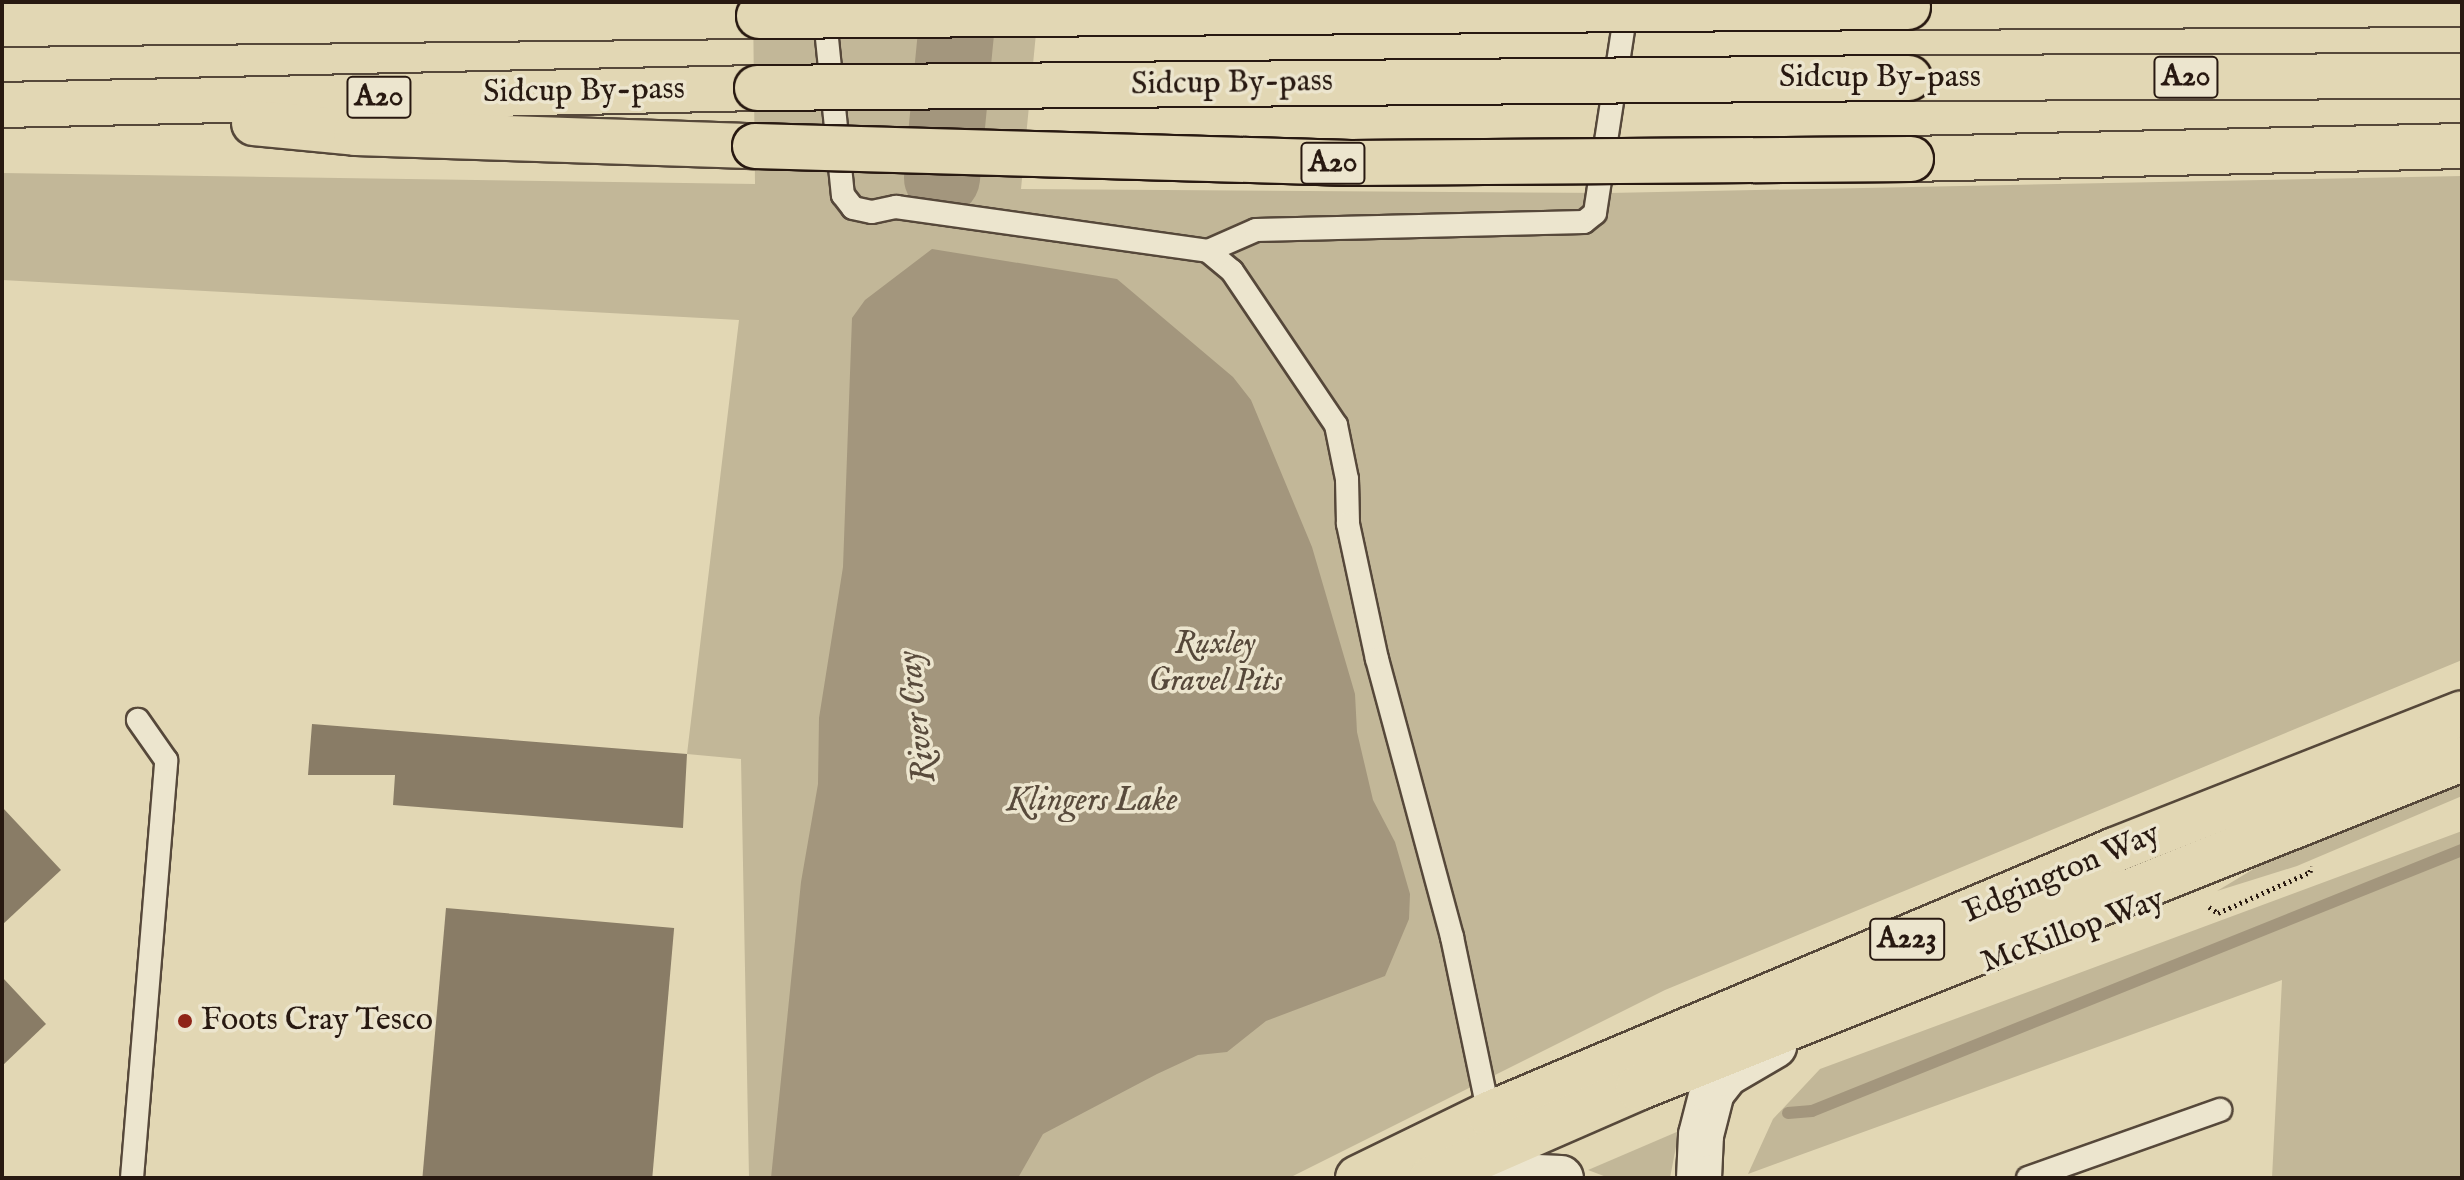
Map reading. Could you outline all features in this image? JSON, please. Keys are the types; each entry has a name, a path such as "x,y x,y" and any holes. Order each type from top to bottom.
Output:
{"main road":[{"name":"A20","path":"759,16 891,2"},
{"name":"A20","path":"2,24 2462,4"},
{"name":"Sidcup By-pass","path":"2,105 757,88 2462,76"},
{"name":"A20","path":"60,105 356,133 1351,163 1911,159 2462,146"},
{"name":"Edgington Way","path":"1358,1178 1489,1114 2115,850 2462,713"},
{"name":"Edgington Way","path":"1437,1176 1638,1088 2462,759"}],"street":[{"name":"McKillop Way","path":"1699,1178 1701,1135 1712,1092 1742,1062 1811,1030 2186,891 2293,824"},
{"path":"1437,1176 1561,1178"}],"lane":[{"path":"823,2 843,195 853,208 872,212 896,207 1208,251 1256,230 1584,222 1595,213 1627,2"},
{"path":"1208,251 1232,271 1336,425 1347,479 1348,524 1377,659 1452,937 1489,1114"},
{"path":"132,1178 166,760 138,720"},
{"path":"2028,1178 2220,1110"}],"green space":[{"name":"Ruxley Gravel Pits","path":"753,2 1039,2 1021,189 1609,193 2462,176 2462,660 1665,990 1289,1178 749,1178 741,759 687,754 739,320 2,280 2,173 755,184"},
{"path":"2462,772 2462,796 2297,866 2217,891 2320,829"},
{"path":"2462,831 2462,1178 2272,1178 2282,980 1748,1174 1773,1119 1820,1069"},
{"path":"1679,1131 1670,1178 1609,1178 1588,1170"}],"water":[{"name":"Klingers Lake","path":"932,249 1117,279 1233,377 1251,400 1312,547 1355,694 1357,732 1373,800 1395,842 1410,894 1409,919 1385,976 1266,1021 1227,1052 1198,1055 1043,1134 1018,1178 771,1178 801,882 818,784 819,718 843,567 852,318 865,300"}],"building":[{"path":"312,724 687,754 683,828 393,805 395,775 308,775"},
{"path":"2,807 61,870 2,925"},
{"path":"446,908 674,928 652,1178 422,1178"},
{"path":"2,977 46,1024 2,1066"}],"waterway":[{"name":"River Cray","path":"942,178 959,2"},
{"path":"1788,1113 1812,1111 2462,850"}],"place":[{"name":"Foots Cray Tesco","path":"185,1021"}]}
